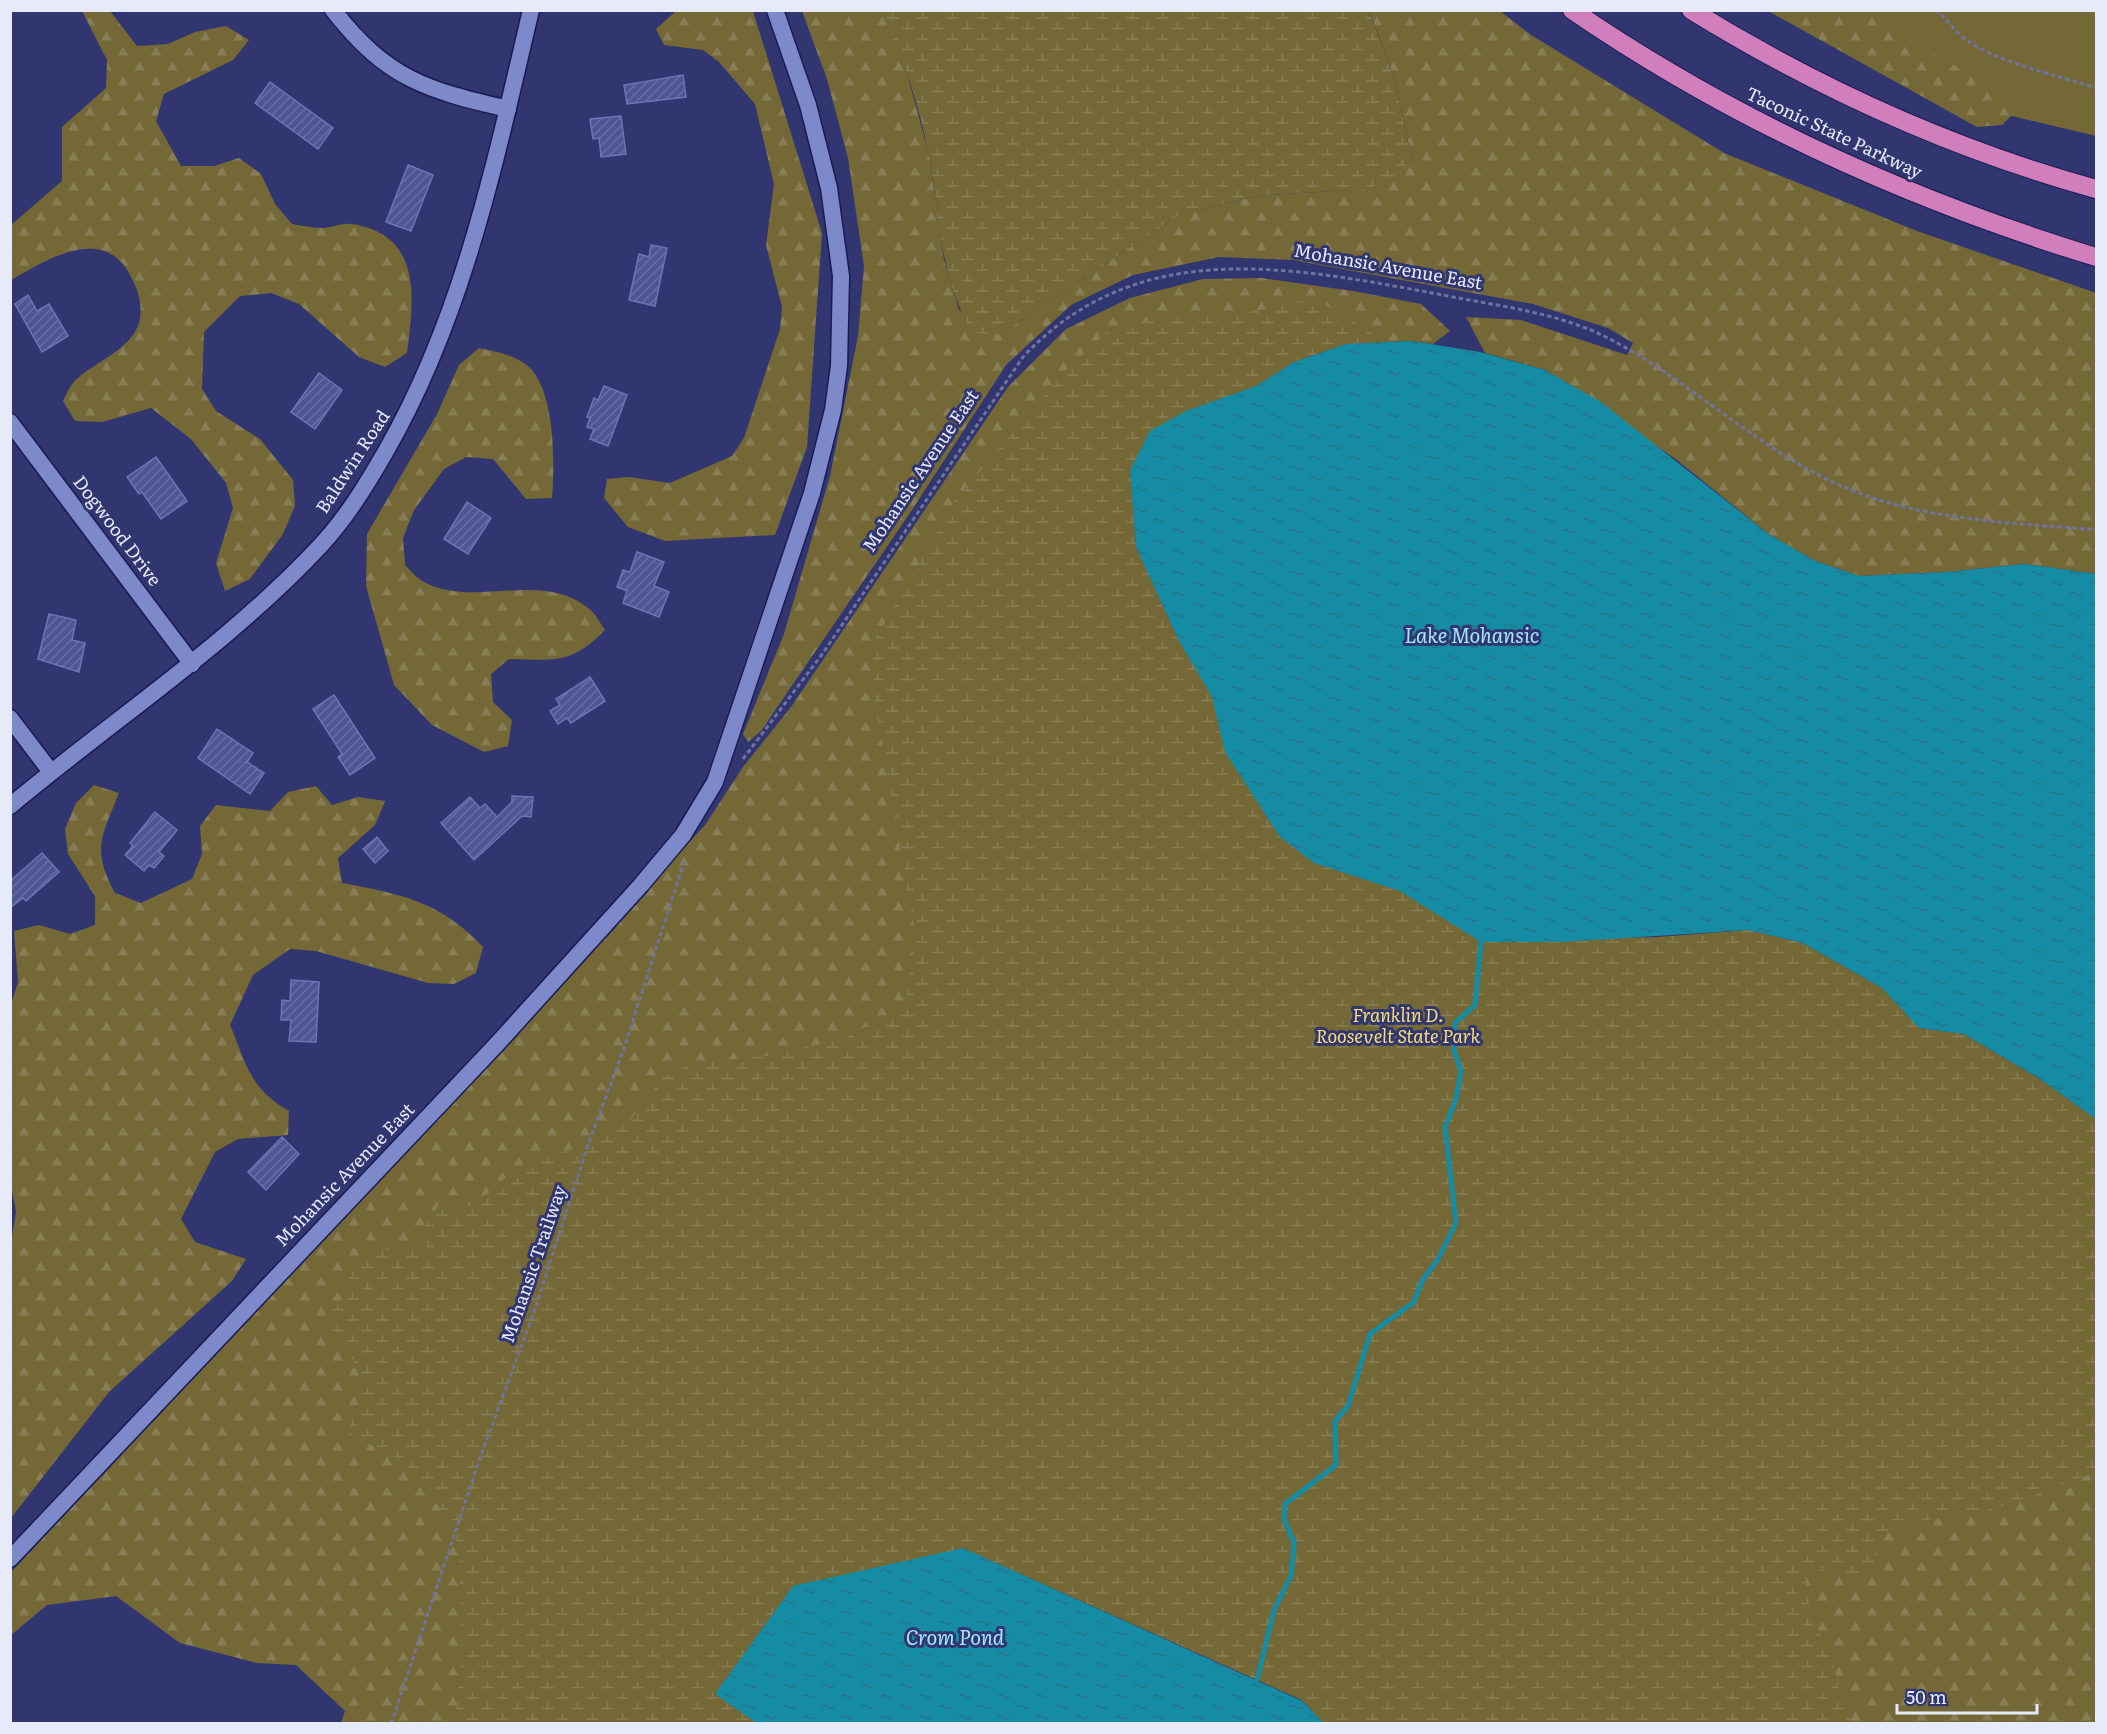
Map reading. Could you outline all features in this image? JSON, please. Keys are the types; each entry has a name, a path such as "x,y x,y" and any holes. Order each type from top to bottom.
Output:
{"highway":[{"name":"Taconic State Parkway","path":"1572,10 1723,104 1846,165 1973,218 2097,256"},
{"path":"1691,10 1771,57 1894,116 2022,165 2097,189"}],"street":[{"path":"333,10 372,55 396,72 443,94 508,109"},
{"name":"Baldwin Road","path":"10,806 192,664 291,576 323,543 369,481 412,407 434,356 464,273 508,109 531,10"},
{"name":"Mohansic Avenue East","path":"10,1559 496,1045 641,885 683,835 715,782 812,493 828,431 839,366 841,276 829,188 808,105 775,10"},
{"name":"Dogwood Drive","path":"10,422 192,664"},
{"path":"10,718 51,772"}],"path":[{"path":"1935,10 1945,16 1964,39 1988,53 2097,88"},
{"name":"Mohansic Avenue East","path":"741,760 829,644 1023,357 1041,338 1086,306 1137,285 1192,271 1224,267 1326,274 1560,320 1602,335 1634,352 1771,449 1816,475 1860,494 1906,506 1961,516 2097,530"},
{"name":"Mohansic Trailway","path":"391,1724 480,1458 535,1309 586,1151 622,1054 686,857"}],"green space":[{"path":"1369,10 1500,11 1531,35 1724,153 1917,231 2096,293 2096,574 2024,564 1948,572 1859,576 1815,561 1767,533 1677,460 1545,370 1485,353 1466,317 1521,320 1627,355 1633,343 1608,328 1533,304 1293,260 1219,257 1133,275 1071,305 1006,365 912,510 761,731 748,742 743,734 784,634 830,476 858,336 864,266 848,158 827,79 802,11 883,11 900,48 929,154 944,260 959,310 1000,334 1179,215 1256,196 1367,189 1412,160 1394,77"},
{"path":"82,11 110,11 137,46 168,44 195,32 226,26 249,40 233,60 164,94 156,121 181,166 214,166 239,158 261,174 275,204 292,224 324,228 352,224 375,230 392,241 402,255 409,272 411,312 407,353 385,367 359,357 299,304 271,293 240,296 204,332 202,389 216,411 260,439 293,480 295,506 283,534 250,579 225,591 216,563 233,508 226,483 191,439 151,408 102,422 75,421 63,401 76,380 129,340 139,323 141,312 138,295 132,279 121,262 107,252 92,249 76,250 59,255 11,280 11,225 62,181 62,127 106,88 107,60"},
{"path":"676,11 753,11 822,233 807,447 775,535 665,541 628,527 604,498 607,479 629,477 670,483 732,456 744,438 780,329 782,307 766,245 774,184 755,104 719,62 703,50 664,45 656,29"},
{"path":"883,11 1369,11 1394,77 1412,160 1391,179 1367,189 1256,196 1179,215 1000,334 973,333 953,291 942,247 929,155 920,118 904,63"},
{"path":"1768,11 1864,11 1887,30 2002,90 2018,109 2002,125 1977,127"},
{"path":"1818,11 2096,11 2096,136 1987,110"},
{"name":"Franklin D. Roosevelt State Park","path":"1262,278 1353,291 1421,304 1450,331 1433,344 1412,341 1346,344 1294,362 1256,386 1186,411 1130,470 1136,547 1179,641 1314,863 1400,891 1882,988 1919,1028 2096,1119 2096,1723 1323,1723 1302,1700 963,1548 715,1694 758,1723 341,1723 345,1711 296,1665 257,1663 180,1643 116,1596 47,1605 11,1635 11,1572 319,1245 705,825 743,767 791,707 1008,387 1066,329 1130,298 1203,279"},
{"path":"1314,298 1387,342 1346,344 1294,362 1256,386 1186,411 1130,470 1136,547 1179,641 1212,697 1225,752 1314,863 1400,891 1481,942 1658,937 1748,930 1803,943 1882,988 1919,1028 1964,1034 2040,1079 2096,1119 2096,1472 2001,1507 1931,1519 1890,1532 1877,1540 1873,1569 1864,1580 1819,1570 1806,1572 1806,1586 1811,1610 1830,1656 1843,1704 1854,1723 1324,1723 1302,1700 963,1548 715,1694 758,1723 456,1723 455,1711 462,1662 459,1546 440,1509 414,1471 388,1453 351,1435 352,1419 359,1395 358,1373 350,1353 325,1316 342,1301 352,1269 373,1248 404,1251 427,1247 426,1223 439,1205 459,1211 489,1193 517,1167 584,1145 631,1119 664,1076 694,1063 766,1056 844,1039 906,1003 915,933 874,698 872,645 956,499 1063,373 1111,328 1169,317 1233,316"},
{"path":"479,348 519,360 530,368 538,379 549,411 552,430 552,498 526,499 493,459 466,457 444,469 414,510 403,538 405,565 423,582 445,590 487,592 529,590 570,597 591,610 605,630 572,655 538,660 509,659 491,674 493,702 512,720 508,746 484,752 432,725 394,685 366,586 367,534 437,414 459,365"},
{"path":"94,785 119,793 102,843 103,865 108,878 115,893 141,903 192,879 202,854 200,826 216,805 270,811 288,792 316,786 332,805 358,797 385,801 375,825 338,858 342,883 401,896 435,909 467,931 483,947 476,973 454,984 428,983 316,951 290,949 253,975 230,1025 257,1084 289,1111 288,1135 238,1139 215,1152 181,1219 195,1242 246,1259 232,1281 109,1392 11,1518 10,1251 16,1211 10,1181 10,1008 18,982 14,931 39,925 70,934 95,925 95,896 68,854 65,829 76,803"}],"water":[{"name":"Lake Mohansic","path":"1412,341 1480,352 1545,370 1601,402 1767,533 1815,561 1859,576 1948,572 2024,564 2096,574 2096,1119 2040,1079 1964,1034 1919,1028 1882,988 1803,943 1748,930 1563,942 1481,942 1400,891 1314,863 1280,837 1225,752 1212,697 1179,641 1136,547 1130,470 1150,431 1186,411 1256,386 1294,362 1346,344"},
{"name":"Crom Pond","path":"963,1548 1302,1701 1324,1723 758,1724 715,1694 793,1586"}],"building":[{"path":"683,75 686,97 627,104 624,85"},
{"path":"270,82 333,128 318,149 255,103"},
{"path":"621,116 626,154 601,157 599,138 593,139 590,119"},
{"path":"408,165 433,175 411,231 386,222"},
{"path":"651,245 667,248 655,306 629,300 639,254 649,257"},
{"path":"28,295 37,311 49,304 68,336 42,352 15,304"},
{"path":"319,373 342,390 315,429 291,412"},
{"path":"604,386 627,395 608,446 590,439 594,429 587,427 590,418 587,417 594,398 598,400"},
{"path":"156,457 187,501 161,519 142,492 139,494 127,477"},
{"path":"467,502 491,518 468,554 444,539"},
{"path":"637,552 664,562 654,586 669,592 659,617 623,603 627,591 617,587 623,570 630,572"},
{"path":"49,614 76,620 72,640 85,643 79,672 38,659"},
{"path":"590,677 605,701 571,723 567,718 558,724 550,711 560,705 556,699"},
{"path":"334,695 375,758 350,775 338,757 342,754 313,709"},
{"path":"217,729 253,753 247,762 264,773 250,794 198,758"},
{"path":"512,796 533,797 531,817 522,816 474,860 441,823 470,797 480,808 485,804 497,817 512,802"},
{"path":"155,812 177,830 159,852 164,856 154,868 149,865 144,871 125,855 133,846 130,843"},
{"path":"377,837 388,851 375,863 363,849"},
{"path":"42,853 59,872 26,901 23,898 10,908 10,881"},
{"path":"291,980 319,982 316,1042 289,1041 291,1020 281,1020 282,1000 290,1001"},
{"path":"282,1137 299,1154 266,1190 248,1172"}],"waterway":[{"path":"1257,1680 1274,1610 1291,1576 1294,1543 1284,1519 1285,1504 1336,1465 1335,1421 1348,1406 1370,1334 1414,1302 1422,1281 1438,1259 1456,1223 1445,1127 1456,1099 1461,1071 1454,1050 1455,1023 1475,1005 1481,942"}]}
